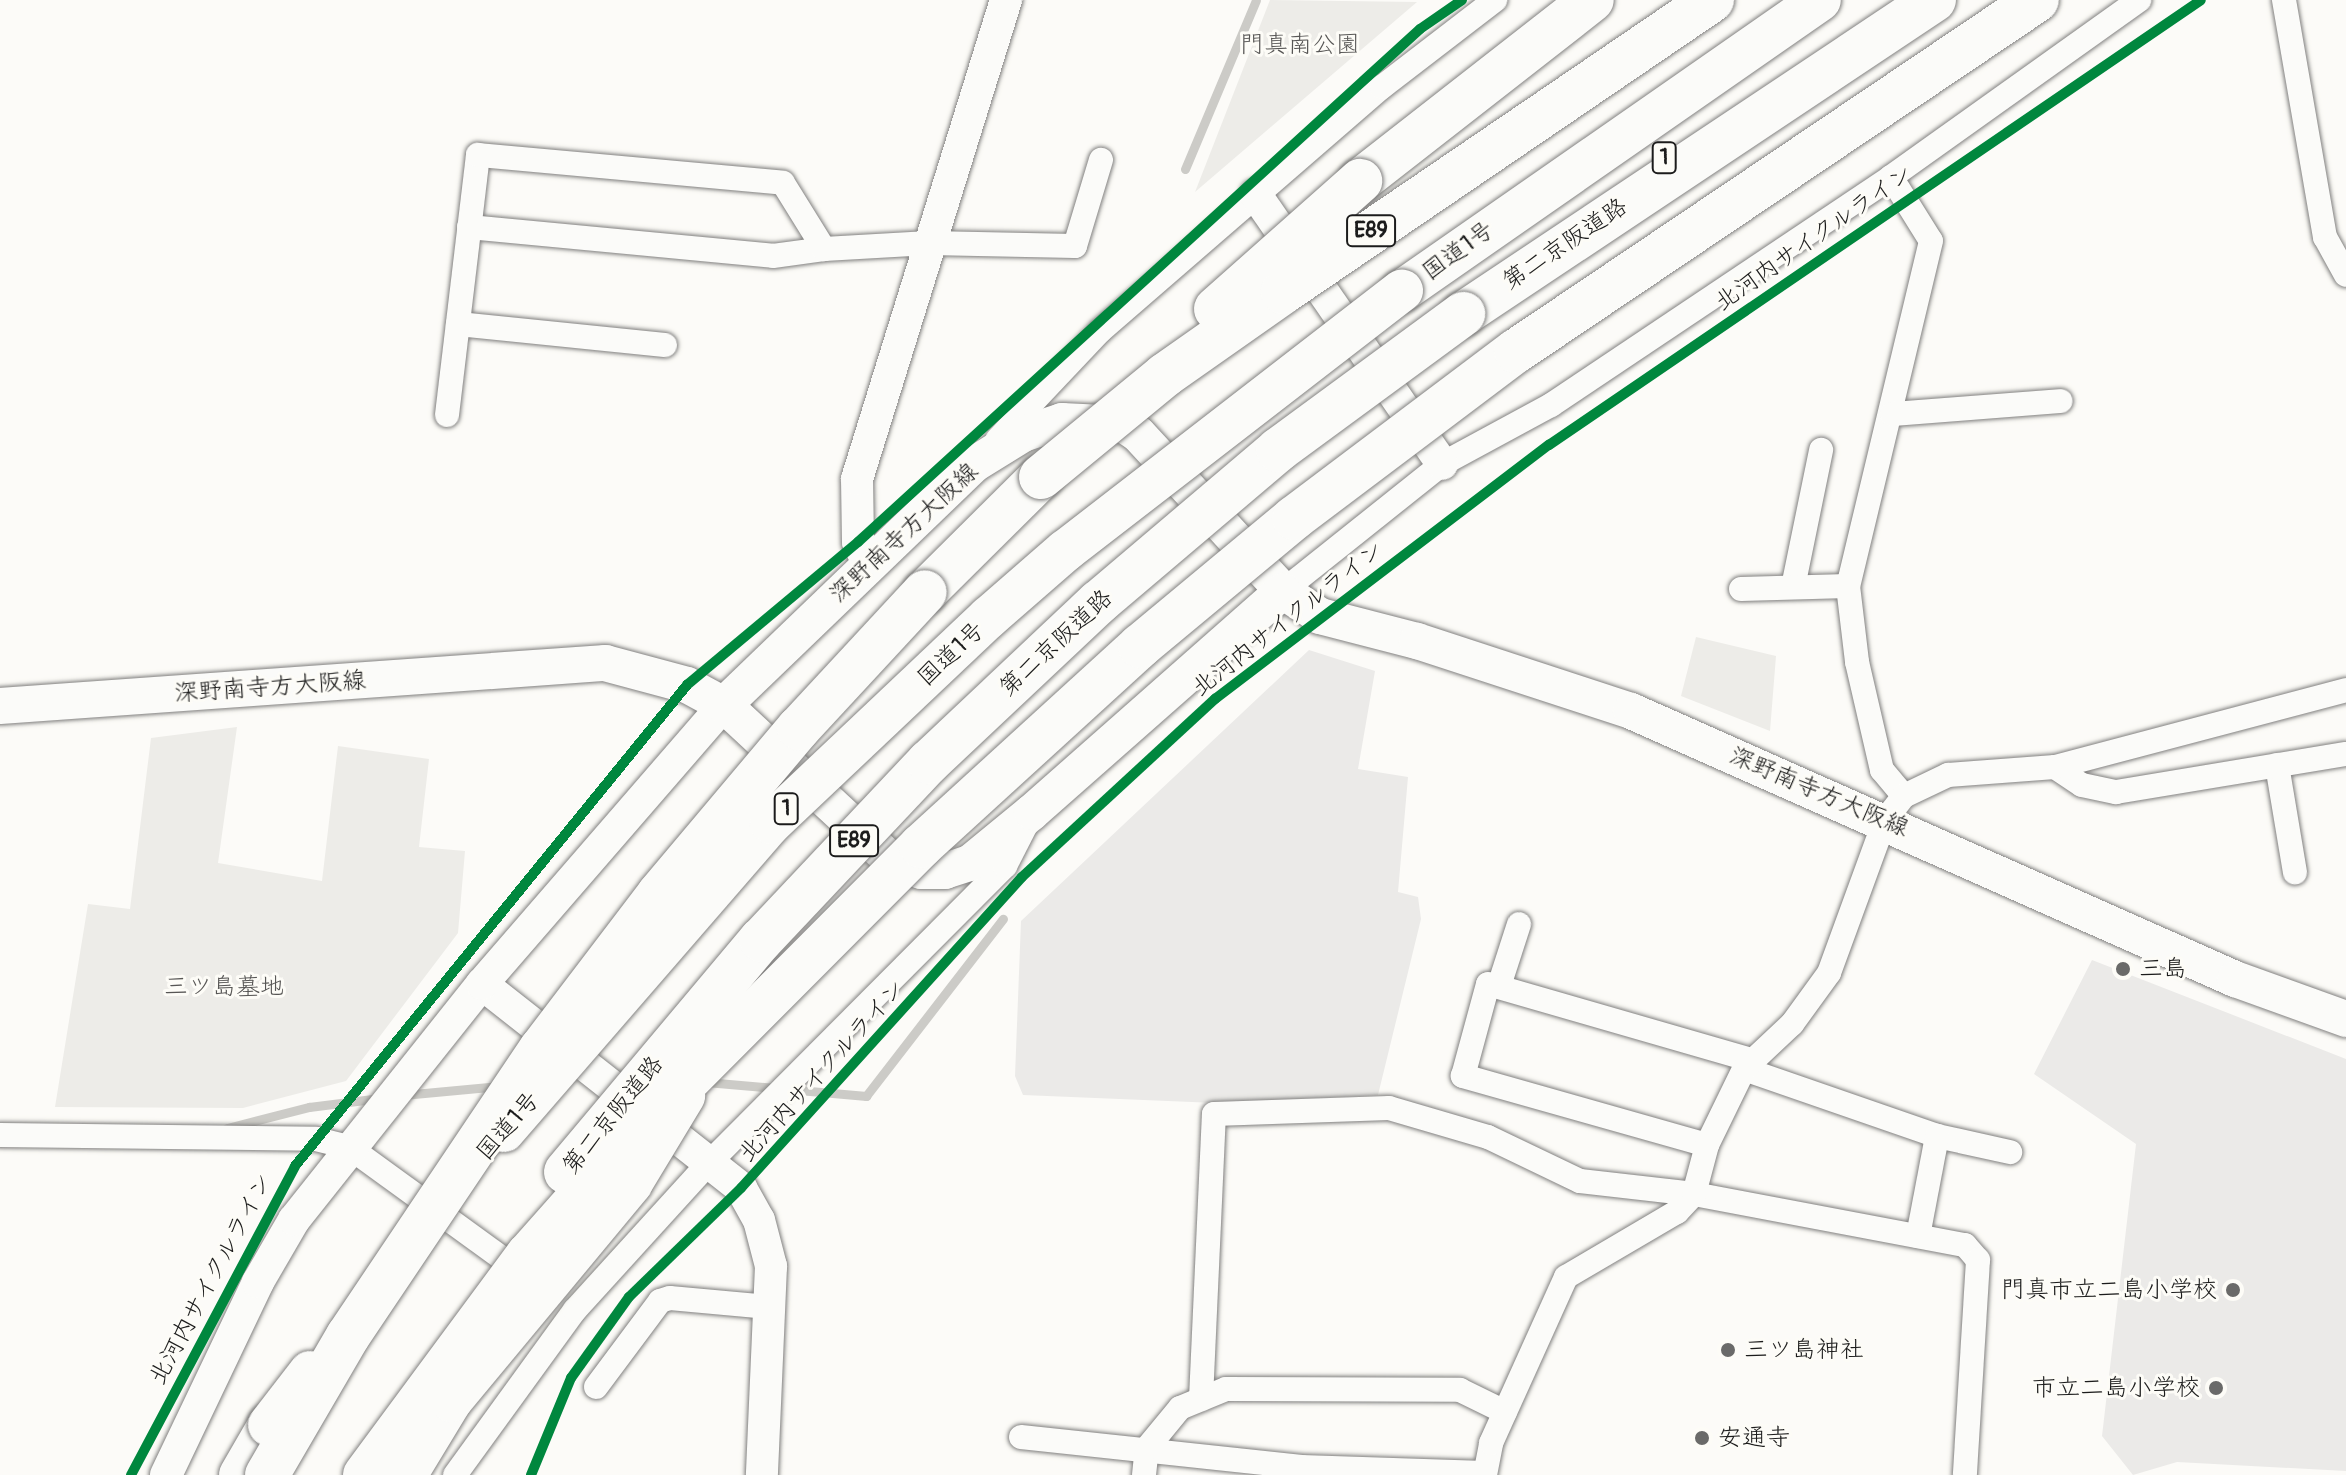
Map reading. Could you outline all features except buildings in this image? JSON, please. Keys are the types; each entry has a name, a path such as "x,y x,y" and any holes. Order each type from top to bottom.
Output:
{"highway":[{"path":"1041,477 1155,364 1360,181 1592,0"},
{"name":"E89","path":"267,1475 348,1336 446,1188 541,1049 650,906 799,728 1041,477 1236,325 1712,0"},
{"name":"国道1号","path":"240,1475 269,1425 436,1210 575,1058 771,823 989,617 1065,551 1402,291 1820,0"},
{"name":"国道1号","path":"406,1475 451,1401 560,1299 783,930 931,745 1090,590 1423,327 1672,153 1911,0"},
{"name":"第二京阪道路","path":"357,1475 507,1249 619,1105 761,940 929,762 1088,613 1278,450 1463,314 1934,0"},
{"path":"365,1475 528,1255 646,1122 921,846 1140,646 1294,518 1516,351 2037,0"}],"main road":[{"name":"深野南寺方大阪線","path":"724,705 973,465 1023,434 1062,421 1123,424 1138,434 1283,591 1320,616 1417,641 1631,711 1895,808 2235,979 2346,1019"},
{"name":"深野南寺方大阪線","path":"0,706 605,663 687,685 724,705 891,860 921,871 945,871 970,863 1032,812 1283,591"}],"street":[{"path":"869,565 858,542 857,479 1006,0"},
{"path":"973,465 1100,331 1447,34 1495,0"},
{"path":"1283,591 1442,464 1551,405 1891,177 2139,0"},
{"path":"2284,0 2325,237 2346,275"},
{"path":"447,415 478,155 783,183 824,249"},
{"path":"469,227 773,256 824,249 929,243 1075,246 1101,160"},
{"path":"1891,177 1931,241 1892,414 1848,586 1857,662 1882,770 1895,808"},
{"path":"1256,195 1442,464"},
{"path":"458,324 665,345"},
{"path":"1892,414 2060,401"},
{"path":"1793,587 1821,450"},
{"path":"1741,589 1848,586"},
{"path":"1021,1437 1147,1448 1301,1467 1485,1474 1505,1412 1566,1277 1677,1212 1694,1194 1707,1145 1748,1065 1792,1024 1829,973 1895,808 1948,775 2055,767 2346,690"},
{"path":"166,1475 258,1282 294,1220 349,1147 482,984 724,705"},
{"path":"2055,767 2082,785 2116,792 2346,754"},
{"path":"2277,765 2295,872"},
{"path":"455,1475 560,1299 708,1164 1005,866 1032,812"},
{"path":"1499,986 1519,924"},
{"path":"482,984 741,1188 769,1245 762,1475"},
{"path":"1707,1145 1463,1076 1488,984 1748,1065 1937,1136 2010,1152"},
{"path":"1201,1399 1214,1114 1389,1108 1488,1137 1580,1181 1694,1194 1965,1245 1978,1260 1965,1475"},
{"path":"0,1135 316,1139 349,1147 560,1299"},
{"path":"1918,1236 1937,1136"},
{"path":"596,1387 660,1301 670,1298 769,1307"},
{"path":"1144,1475 1147,1448 1180,1408 1226,1389 1460,1390 1505,1412"}],"shaded area":[{"path":"1309,650 1375,671 1358,769 1408,777 1398,892 1418,897 1421,919 1378,1095 1216,1103 1023,1095 1015,1076 1021,921"},
{"name":"門真市立二島小学校","path":"2092,960 2346,1059 2346,1471 2177,1462 2133,1475 2102,1436 2136,1144 2034,1074"}],"green space":[{"name":"門真南公園","path":"1270,0 1417,2 1195,192"},
{"path":"1696,637 1776,656 1770,731 1681,696"},
{"name":"三ツ島墓地","path":"237,727 218,863 322,881 338,746 429,759 419,847 465,851 458,933 346,1081 243,1108 55,1107 88,904 130,909 151,738"}],"waterway":[{"path":"1185,169 1256,0"},
{"path":"706,1082 866,1096 1003,919"},
{"path":"403,1095 500,1086"},
{"path":"227,1128 309,1107 380,1098"}],"cycle path":[{"name":"北河内サイクルライン","path":"131,1475 295,1166 687,685 858,542 1420,29 1462,0"},
{"name":"北河内サイクルライン","path":"531,1475 571,1378 629,1297 741,1188 1022,877 1215,699 1549,445 2201,0"}],"place":[{"name":"三島","path":"2123,969"},
{"name":"門真市立二島小学校","path":"2233,1290"},
{"name":"三ツ島神社","path":"1728,1350"},
{"name":"市立二島小学校","path":"2216,1388"},
{"name":"安通寺","path":"1702,1438"}]}
